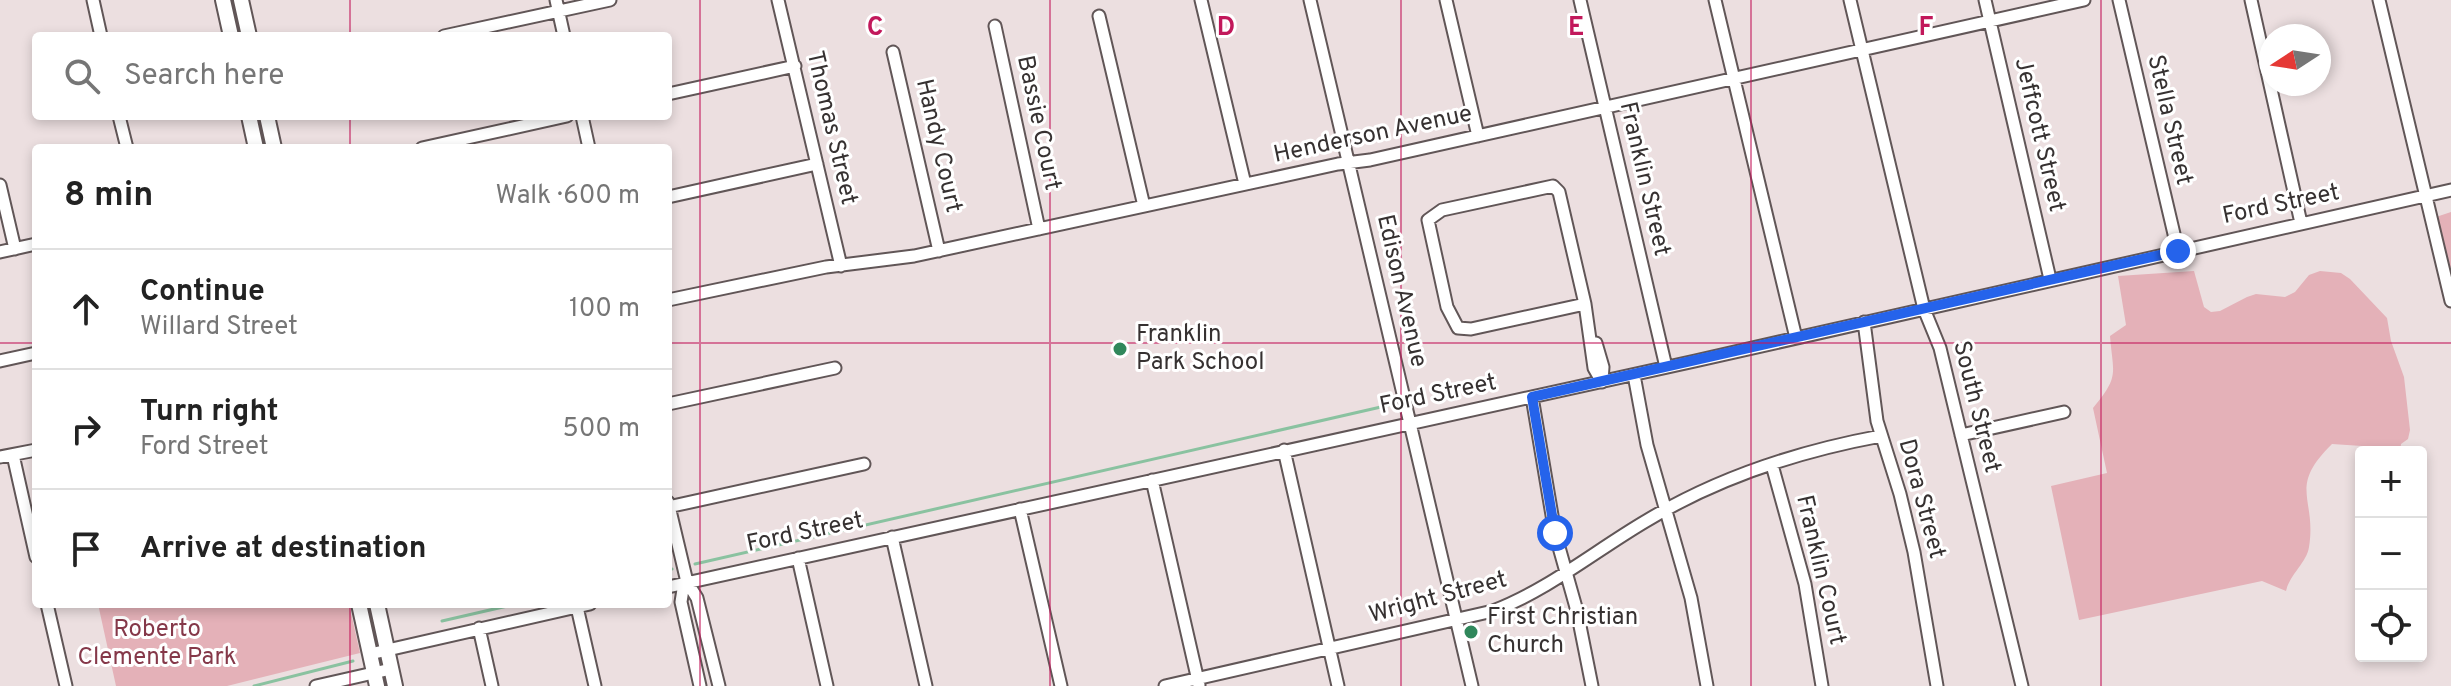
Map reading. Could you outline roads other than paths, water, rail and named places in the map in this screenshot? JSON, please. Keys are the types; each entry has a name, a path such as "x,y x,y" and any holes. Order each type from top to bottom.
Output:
{"main road":[{"path":"223,0 230,32"},
{"path":"241,0 248,32"},
{"path":"250,120 255,144"},
{"path":"268,120 273,144"},
{"path":"360,608 376,679"},
{"path":"378,608 395,686"}],"street":[{"path":"93,0 100,32"},
{"path":"459,32 557,6 610,0"},
{"name":"Thomas Street","path":"778,0 841,266"},
{"path":"1201,0 1245,184"},
{"name":"Edison Avenue","path":"1310,0 1472,686"},
{"path":"1446,0 1478,136"},
{"name":"Franklin Street","path":"1580,0 1666,367"},
{"path":"1715,0 1796,338"},
{"name":"South Street","path":"1850,0 1924,309 1940,348 2022,686"},
{"name":"Jeffcott Street","path":"1985,0 2050,279"},
{"name":"Henderson Avenue","path":"672,299 841,266 939,251 1478,136 2084,0"},
{"name":"Stella Street","path":"2119,0 2178,251"},
{"path":"2251,0 2301,223"},
{"path":"2379,0 2451,301"},
{"path":"557,6 563,32"},
{"path":"1099,16 1144,206"},
{"name":"Bassie Court","path":"995,26 1039,229"},
{"name":"Handy Court","path":"893,52 939,251"},
{"path":"672,93 795,66"},
{"path":"120,120 126,144"},
{"path":"440,144 549,120"},
{"path":"583,120 588,144"},
{"path":"672,196 817,164"},
{"path":"0,185 15,249"},
{"path":"1585,304 1471,329 1458,328 1447,307 1428,220 1442,210 1553,186 1559,192 1585,304 1594,368 1602,382"},
{"name":"Ford Street","path":"672,586 1634,375 2451,190"},
{"path":"0,252 32,245"},
{"name":"Dora Street","path":"1864,322 1881,436 1900,494 1914,552 1937,686"},
{"path":"0,361 32,354"},
{"path":"672,403 835,368"},
{"path":"1634,375 1647,445 1691,598 1707,686"},
{"path":"1532,397 1546,489 1592,686"},
{"path":"1961,435 2064,412"},
{"name":"Wright Street","path":"1165,686 1198,682 1493,611 1522,599 1666,509 1772,465 1820,449 1881,436"},
{"path":"1284,450 1338,686"},
{"path":"32,451 6,456 32,544"},
{"path":"672,504 864,464"},
{"name":"Franklin Court","path":"1772,465 1805,584 1822,686"},
{"path":"1152,480 1198,682"},
{"path":"1020,509 1061,686"},
{"path":"672,522 686,583 697,598 719,686"},
{"path":"892,537 926,686"},
{"path":"798,558 827,686"},
{"path":"686,583 681,602 700,686"},
{"path":"48,608 66,686"},
{"path":"370,654 572,608"},
{"path":"577,608 595,686"},
{"path":"479,628 492,686"},
{"path":"316,686 376,679 391,669"}],"waterway":[{"path":"695,564 1394,404"},
{"path":"442,621 499,608"},
{"path":"254,686 353,661"}],"place":[{"name":"Franklin Park School","path":"1120,349"},
{"name":"First Christian Church","path":"1471,632"}],"park label":[{"name":"Roberto Clemente Park","path":"157,644"}]}
